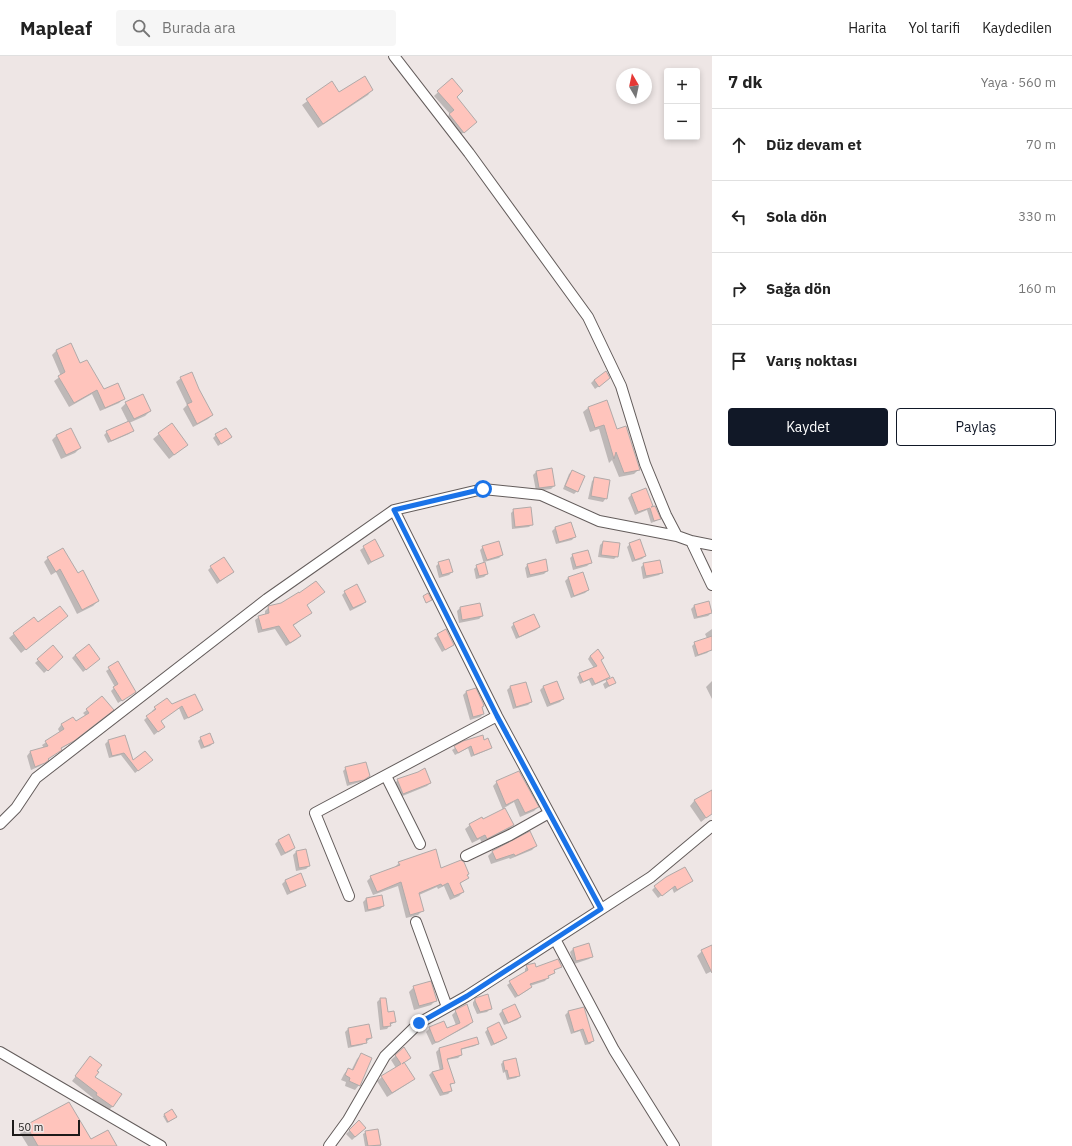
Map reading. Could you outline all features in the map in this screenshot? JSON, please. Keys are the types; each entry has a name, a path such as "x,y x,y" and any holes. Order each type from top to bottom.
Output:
{"street":[{"path":"394,56 469,153 588,317 621,386 645,464 666,515 677,536"},
{"path":"0,824 16,808 36,778 267,599 394,510 483,489 541,495 599,521 677,536 691,541 712,545"},
{"path":"394,510 497,716 601,909"},
{"path":"691,541 712,585"},
{"path":"349,896 315,813 497,716"},
{"path":"386,776 420,844"},
{"path":"466,856 510,836 550,813"},
{"path":"329,1146 348,1120 384,1056 419,1023 448,1007 651,877 712,826"},
{"path":"416,922 448,1007"},
{"path":"555,938 614,1050 674,1146"},
{"path":"0,1052 161,1146"}],"building":[{"path":"365,76 373,90 323,124 306,99 332,81 339,92"},
{"path":"452,78 463,91 457,97 477,122 464,133 449,114 454,110 437,91"},
{"path":"71,343 80,363 87,360 104,389 118,383 125,399 105,408 97,390 74,403 58,376 65,372 56,350"},
{"path":"606,371 610,378 599,387 594,380"},
{"path":"192,372 213,415 197,424 187,404 192,402 180,377"},
{"path":"143,394 151,411 134,419 125,402"},
{"path":"607,400 617,429 626,426 640,470 624,473 616,452 614,459 604,425 595,428 588,407"},
{"path":"129,421 134,431 111,441 106,431"},
{"path":"172,423 188,445 174,455 158,433"},
{"path":"71,428 81,448 66,455 56,435"},
{"path":"226,428 232,437 221,444 215,434"},
{"path":"552,468 555,486 539,488 536,471"},
{"path":"572,470 585,476 578,492 565,486"},
{"path":"594,477 610,480 607,499 591,496"},
{"path":"646,488 653,506 651,507 655,506 661,519 654,521 650,508 638,512 631,494"},
{"path":"531,507 533,525 515,527 513,509"},
{"path":"571,522 576,537 559,542 555,527"},
{"path":"375,539 384,556 371,562 363,546"},
{"path":"640,539 646,556 635,560 629,543"},
{"path":"499,541 503,555 487,560 482,546"},
{"path":"603,541 620,543 618,557 601,555"},
{"path":"63,548 78,573 83,570 99,601 82,610 60,569 56,572 47,557"},
{"path":"588,550 592,563 576,567 572,554"},
{"path":"224,557 234,572 220,581 210,566"},
{"path":"449,559 453,572 442,575 438,562"},
{"path":"546,559 548,571 530,575 527,564"},
{"path":"660,560 663,573 646,576 643,563"},
{"path":"485,562 488,574 479,576 476,565"},
{"path":"583,572 589,590 574,596 568,577"},
{"path":"316,581 325,592 307,605 312,613 293,625 301,636 290,643 279,626 262,630 258,616 269,613 268,606 281,603"},
{"path":"357,584 366,602 353,608 344,591"},
{"path":"428,593 432,600 426,603 423,596"},
{"path":"709,601 712,613 697,617 694,605"},
{"path":"480,603 483,616 462,620 460,607"},
{"path":"60,606 68,616 26,650 13,633 34,617 38,622"},
{"path":"534,614 540,627 519,637 513,623"},
{"path":"446,629 454,645 445,650 437,634"},
{"path":"712,636 712,650 698,655 694,642"},
{"path":"89,644 100,659 86,670 75,655"},
{"path":"53,645 63,657 48,671 37,659"},
{"path":"598,649 604,658 601,660 610,677 595,684 592,678 583,682 579,673 597,666 590,656"},
{"path":"118,661 136,692 122,701 113,687 118,684 108,667"},
{"path":"613,677 616,683 609,686 606,680"},
{"path":"557,681 564,699 550,704 543,686"},
{"path":"526,682 532,702 516,707 510,686"},
{"path":"476,688 484,706 482,707 484,714 473,717 466,691"},
{"path":"195,694 203,710 188,718 182,706 161,721 165,727 158,732 146,716 156,709 154,707 167,698 172,704"},
{"path":"102,696 114,710 74,741 61,748 62,750 48,759 49,760 45,763 35,767 30,751 48,746 45,741 64,729 61,724 73,717 76,721 89,713 86,709"},
{"path":"210,733 214,743 204,747 200,737"},
{"path":"125,735 133,760 145,751 153,760 138,771 124,753 112,756 108,740"},
{"path":"483,735 484,740 488,738 492,748 474,755 471,746 458,753 454,746 463,741"},
{"path":"366,762 370,776 364,780 349,783 345,767"},
{"path":"425,768 431,783 403,794 397,779"},
{"path":"519,771 539,807 525,813 518,799 506,805 496,781"},
{"path":"712,790 712,814 706,818 694,800"},
{"path":"505,808 514,825 487,839 485,835 477,839 469,824"},
{"path":"530,831 537,846 515,856 514,854 496,860 492,851"},
{"path":"289,834 295,848 285,853 278,840"},
{"path":"306,849 310,866 299,868 296,851"},
{"path":"436,849 441,868 461,860 464,862 469,878 460,883 464,892 454,896 448,883 442,886 441,884 419,893 424,911 410,915 401,882 377,892 370,876 400,865 398,862"},
{"path":"685,867 693,881 677,890 675,886 662,896 654,886 666,877"},
{"path":"301,873 306,886 290,892 285,880"},
{"path":"382,895 384,906 368,910 366,898"},
{"path":"589,943 593,957 576,961 573,948"},
{"path":"712,945 712,973 701,950"},
{"path":"558,959 562,967 554,970 555,973 548,976 549,978 530,984 532,987 518,996 509,981 528,970 526,965 535,963 536,967"},
{"path":"431,981 437,1001 419,1006 413,986"},
{"path":"488,994 492,1009 480,1012 475,998"},
{"path":"380,998 386,998 388,1012 394,1011 396,1022 390,1023 391,1026 383,1027"},
{"path":"467,1004 473,1022 438,1042 435,1042 429,1027 444,1021 447,1028 460,1023 455,1010"},
{"path":"515,1004 521,1017 508,1023 502,1010"},
{"path":"584,1007 594,1041 588,1043 583,1029 574,1032 568,1011"},
{"path":"499,1022 507,1038 494,1044 487,1028"},
{"path":"369,1024 372,1038 366,1039 367,1043 351,1046 348,1028"},
{"path":"477,1037 479,1044 461,1049 462,1055 447,1059 455,1083 450,1084 452,1091 443,1093 432,1072 443,1069 439,1048"},
{"path":"404,1047 411,1058 404,1062 415,1079 392,1093 381,1076 401,1064 395,1055"},
{"path":"361,1053 372,1058 360,1086 349,1081 350,1078 345,1075 348,1068 353,1070"},
{"path":"90,1056 102,1065 97,1071 99,1072 95,1077 122,1094 113,1107 96,1095 97,1093 75,1076"},
{"path":"516,1058 520,1076 509,1078 507,1070 505,1071 503,1061"},
{"path":"69,1102 91,1139 108,1130 117,1146 38,1146 26,1125"},
{"path":"172,1109 177,1117 168,1122 164,1114"},
{"path":"359,1120 366,1128 355,1137 349,1130"},
{"path":"378,1129 381,1145 368,1146 365,1131"}],"route":[{"path":"419,1023 467,996 601,909 497,716 394,510 483,489"}]}
